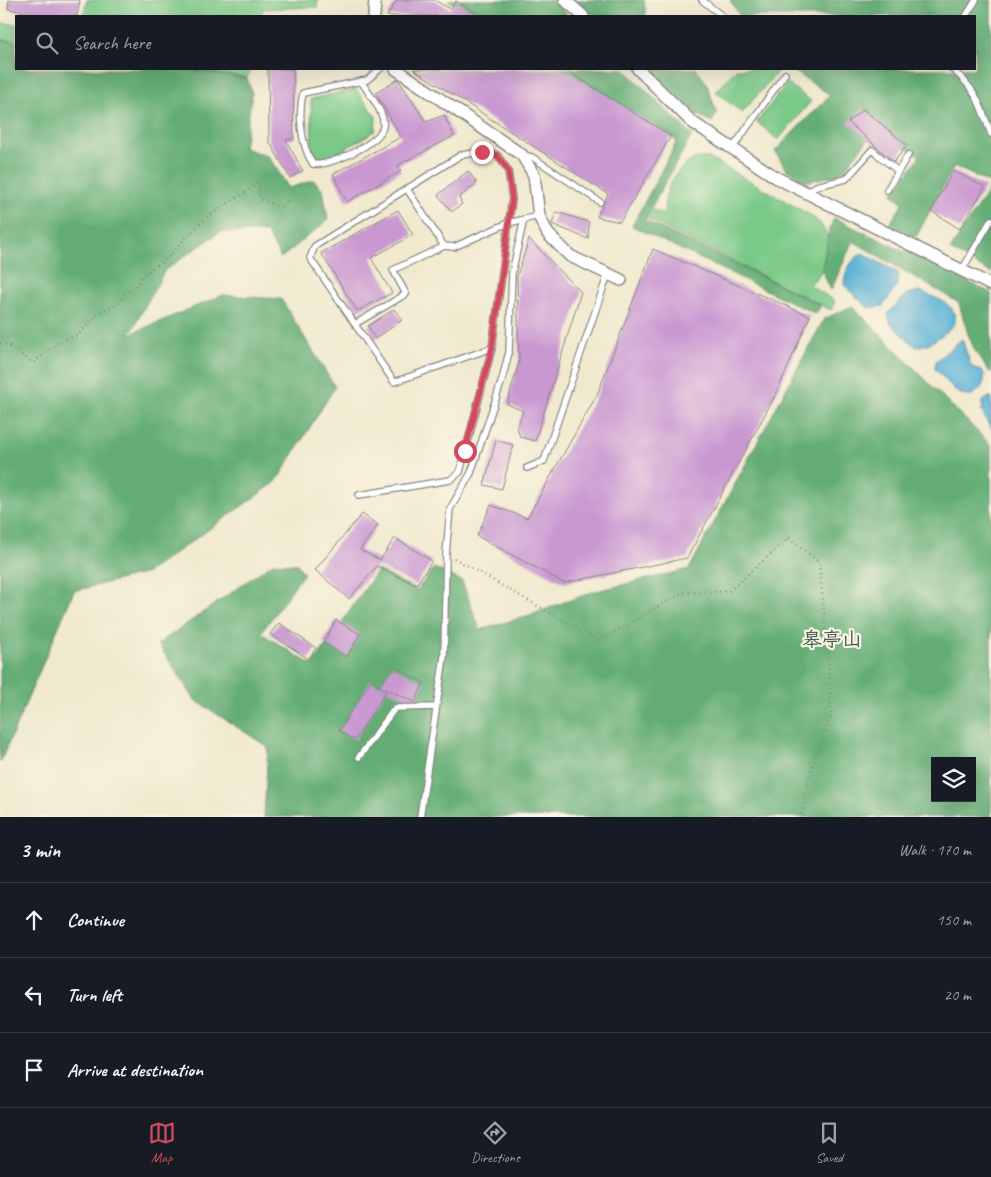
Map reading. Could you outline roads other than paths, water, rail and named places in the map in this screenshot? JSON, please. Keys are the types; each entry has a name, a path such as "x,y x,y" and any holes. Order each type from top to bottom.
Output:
{"street":[{"path":"374,15 375,0"},
{"path":"565,0 582,15"},
{"path":"397,70 522,155 534,176 539,216 548,234 570,256 620,280"},
{"path":"639,70 692,122 777,178 991,285"}],"lane":[{"path":"702,0 721,15"},
{"path":"967,15 976,0"},
{"path":"953,70 969,83 978,98 991,134"},
{"path":"361,82 382,117 383,127 376,138 332,163 322,166 313,164 305,152 301,103 303,93 361,82 366,80 373,71"},
{"path":"732,149 785,74"},
{"path":"807,193 816,186 846,179 872,150 898,170"},
{"path":"359,495 450,480 460,472 492,348 512,199 508,170 497,155 482,152 461,155 315,246 310,258 394,382 492,348"},
{"path":"522,155 532,157 600,202"},
{"path":"886,190 908,155"},
{"path":"406,189 444,246"},
{"path":"355,324 406,294 393,270 444,246 454,248 508,223 539,216"},
{"path":"420,817 444,657 446,554 450,509 471,473 502,380 509,352 512,273 524,219"},
{"path":"961,271 991,220"},
{"path":"527,468 544,461 608,274"},
{"path":"359,757 395,708 436,708"}],"water":[{"path":"862,253 899,273 897,285 883,306 868,308 844,285 849,267"},
{"path":"920,291 939,299 949,306 955,323 938,338 928,344 916,347 890,323 888,314 906,294"},
{"path":"962,339 971,366 984,373 983,385 976,393 969,397 957,392 935,369 936,361"},
{"path":"991,396 991,429 982,412 983,401"}],"park label":[{"name":"皋亭山","path":"832,639"}]}
